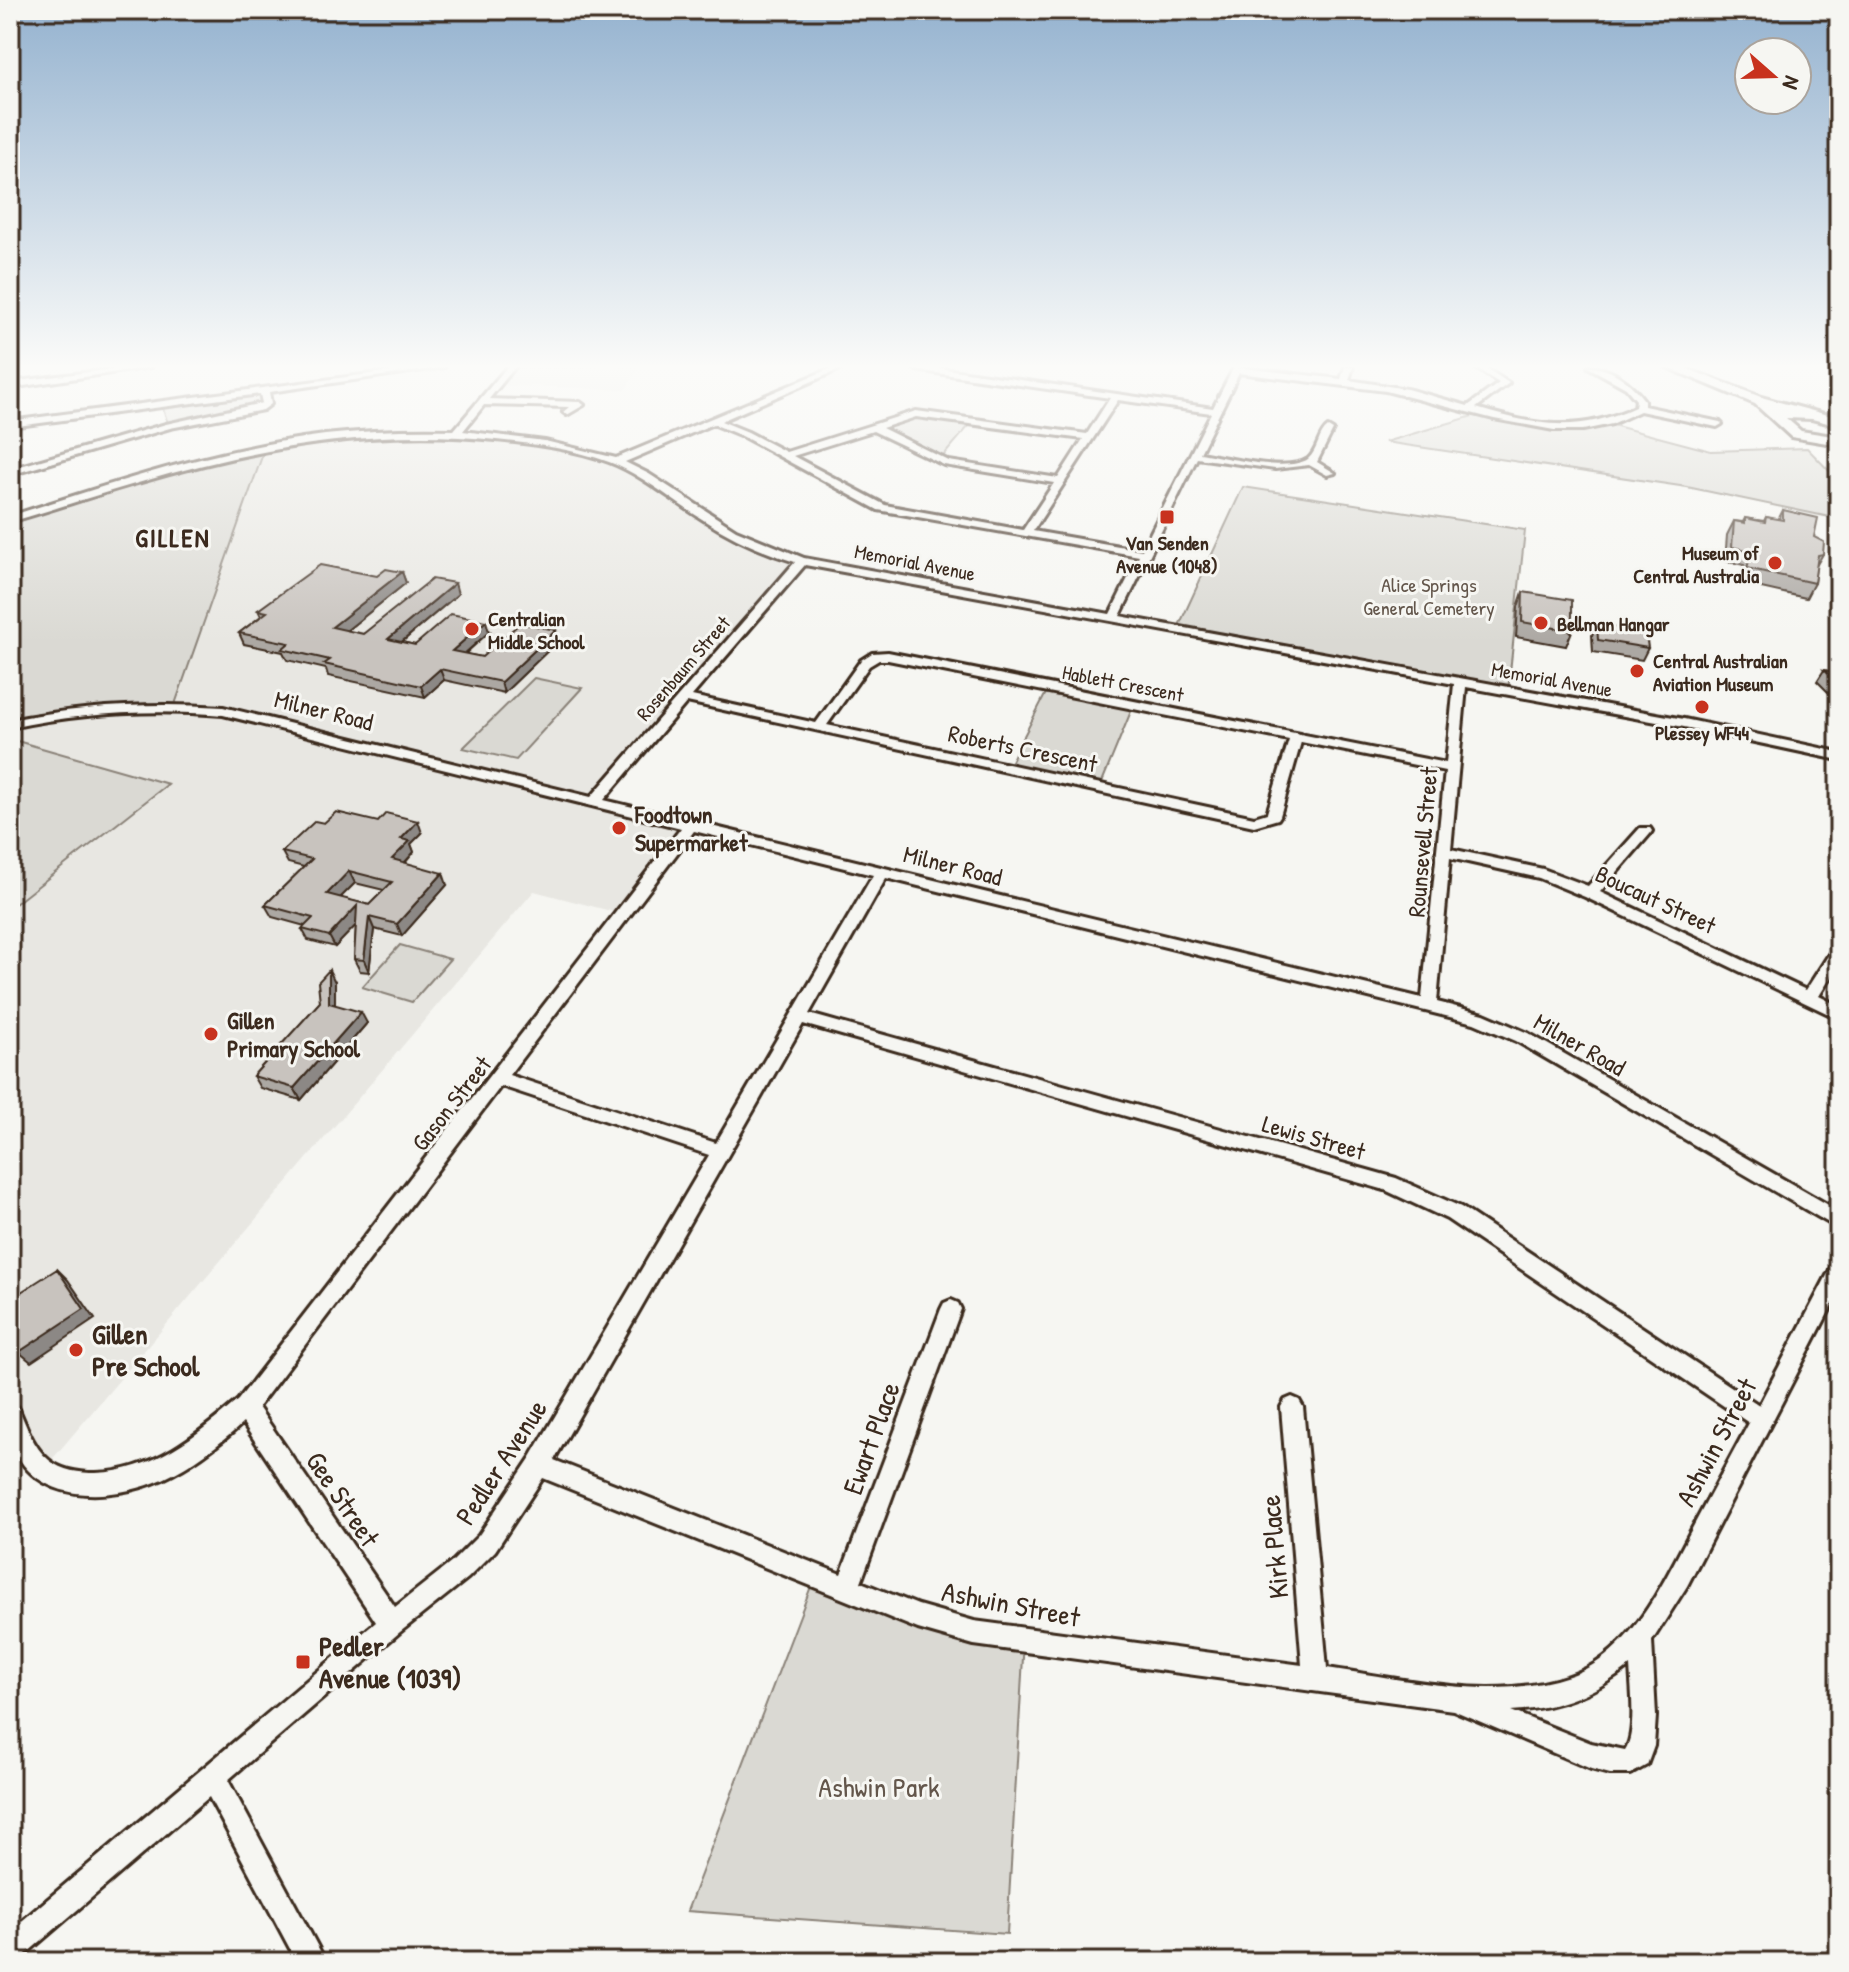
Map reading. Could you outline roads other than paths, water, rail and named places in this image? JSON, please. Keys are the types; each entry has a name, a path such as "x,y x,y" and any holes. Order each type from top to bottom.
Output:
{"street":[{"path":"10,472 54,459"},
{"name":"Memorial Avenue","path":"10,519 211,459"},
{"name":"Memorial Avenue","path":"605,459 650,478 745,541 802,561 1684,723 1839,756"},
{"path":"616,462 623,459"},
{"path":"794,459 882,508 1144,554"},
{"path":"939,459 947,463 1058,481"},
{"path":"1027,532 1072,459"},
{"path":"1113,619 1192,459"},
{"path":"1221,459 1254,464 1312,463 1330,473"},
{"path":"1312,463 1314,459"},
{"name":"Rosenbaum Street","path":"595,801 802,561"},
{"name":"Hablett Crescent","path":"820,726 865,663 876,656 888,656 1451,768"},
{"name":"Rounsevell Street","path":"1429,1005 1460,682"},
{"name":"Roberts Crescent","path":"684,698 1254,822 1273,816 1296,738"},
{"name":"Milner Road","path":"10,724 69,713 139,707 223,711 1478,1018 1522,1037 1839,1221"},
{"name":"Gason Street","path":"10,1414 31,1456 43,1470 74,1483 112,1485 179,1461 214,1436 245,1407 500,1079 691,825"},
{"path":"1590,893 1645,831"},
{"name":"Boucaut Street","path":"1444,852 1543,874 1590,893 1839,1013"},
{"name":"Pedler Avenue","path":"10,1949 392,1624 460,1570 487,1543 539,1465 882,873"},
{"path":"1809,998 1839,952"},
{"name":"Lewis Street","path":"798,1017 1389,1183 1454,1213 1763,1420"},
{"path":"500,1079 719,1151"},
{"name":"Ashwin Street","path":"539,1465 918,1617 974,1633 1449,1697 1518,1700 1543,1697 1577,1686 1604,1671 1640,1636 1658,1611 1763,1420 1839,1272"},
{"name":"Ewart Place","path":"847,1588 951,1309"},
{"name":"Gee Street","path":"245,1407 392,1624"},
{"name":"Kirk Place","path":"1292,1407 1316,1681"},
{"name":"Ashwin Street","path":"1449,1697 1596,1757 1631,1762 1638,1755 1643,1736 1640,1636"},
{"path":"213,1779 312,1962"}],"place":[{"name":"Van Senden Avenue (1048)","path":"1167,517"},
{"name":"Museum of Central Australia","path":"1775,563"},
{"name":"Bellman Hangar","path":"1541,623"},
{"name":"Centralian Middle School","path":"472,629"},
{"name":"Central Australian Aviation Museum","path":"1637,671"},
{"name":"Plessey WF44","path":"1702,707"},
{"name":"Foodtown Supermarket","path":"619,828"},
{"name":"Gillen Primary School","path":"211,1034"},
{"name":"Gillen Pre School","path":"76,1350"},
{"name":"Pedler Avenue (1039)","path":"303,1662"}],"district":[{"name":"GILLEN","path":"173,537"}],"park label":[{"name":"Alice Springs General Cemetery","path":"1429,596"},
{"name":"Ashwin Park","path":"879,1787"}]}
